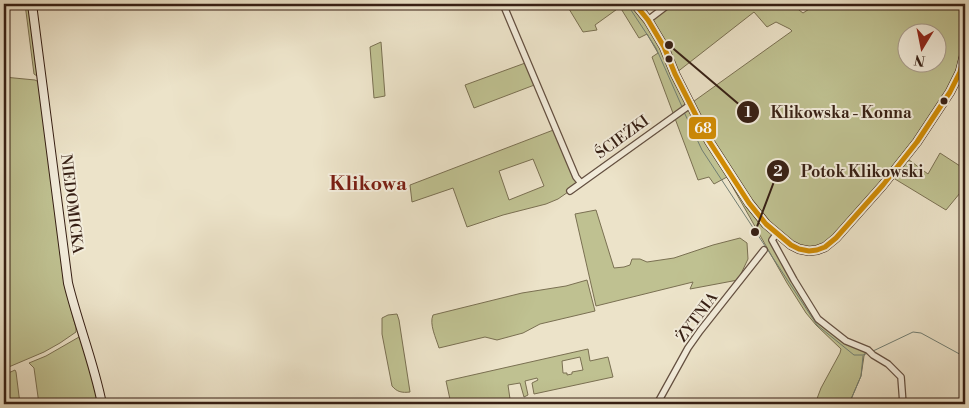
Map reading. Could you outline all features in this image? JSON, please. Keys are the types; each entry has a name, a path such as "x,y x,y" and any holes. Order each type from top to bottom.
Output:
{"street":[{"name":"NIEDOMICKA","path":"32,4 68,283 102,404"},
{"path":"503,4 580,183"},
{"path":"636,4 664,47 686,108 749,203 766,224 791,245 809,251 826,246 836,238 883,185 917,142 950,92 960,72 965,52"},
{"path":"648,20 669,4"},
{"name":"ŚCIEŻKI","path":"570,191 686,108"},
{"path":"777,233 772,240 818,319 846,340 868,350 888,364 901,377 903,404"},
{"name":"ŻYTNIA","path":"657,404 688,348 764,250"}],"green space":[{"path":"25,4 29,4 37,76 34,74"},
{"path":"566,4 635,4 648,20 669,4 791,4 803,13 817,4 965,4 965,35 958,65 949,88 937,110 850,220 825,245 809,251 777,233 772,240 818,319 866,351 861,376 849,404 815,404 841,349 806,313 727,177 714,184 709,177 698,180 652,57 658,53 647,34 639,38 620,7 595,25 597,30 583,32","holes":["754,12 767,27 776,22 792,31 690,104 676,73"]},
{"path":"381,42 385,96 374,98 370,47"},
{"path":"528,62 537,84 474,108 465,85"},
{"path":"4,77 39,82 64,284 76,332 44,352 4,369"},
{"path":"556,129 581,183 558,199 546,204 467,227 453,188 412,202 410,185","holes":["533,159 544,186 509,200 499,171"]},
{"path":"940,153 960,166 965,159 965,187 946,210 890,176 905,157 928,174"},
{"path":"596,210 614,268 630,265 632,259 640,259 647,262 674,258 740,238 747,243 748,259 738,280 690,289 693,282 596,306 575,214"},
{"path":"587,280 595,311 540,324 523,333 497,340 485,337 439,348 432,327 433,315 522,293 566,286"},
{"path":"397,314 410,392 400,392 392,386 382,334 382,318"},
{"path":"79,337 81,338 87,358 99,404 39,404 34,368 29,363 46,356"},
{"path":"588,349 590,361 608,357 613,377 534,394 532,383 538,380 537,378 525,381 528,395 524,397 520,383 508,385 510,399 491,404 451,404 446,381","holes":["580,357 583,370 567,375 567,373 563,373 562,361"]},
{"path":"15,370 20,404 4,404 4,375"}],"waterway":[{"path":"627,4 656,48 683,109"},
{"path":"938,4 940,6 947,4"},
{"path":"684,112 702,150 817,325 854,355 868,353"},
{"path":"871,352 913,332 921,333 965,357"},
{"path":"849,404 861,376 863,356"}],"transit line":[{"name":"68","path":"635,4 648,20 664,47 675,74 709,141 749,203 766,224 791,245 809,251 825,247 836,238 883,185 917,142 950,92 960,72 965,52"}],"place":[{"name":"Klikowska - Konna","path":"669,45"},
{"name":"Potok Klikowski","path":"755,232"}],"district":[{"name":"Klikowa","path":"368,183"}]}
